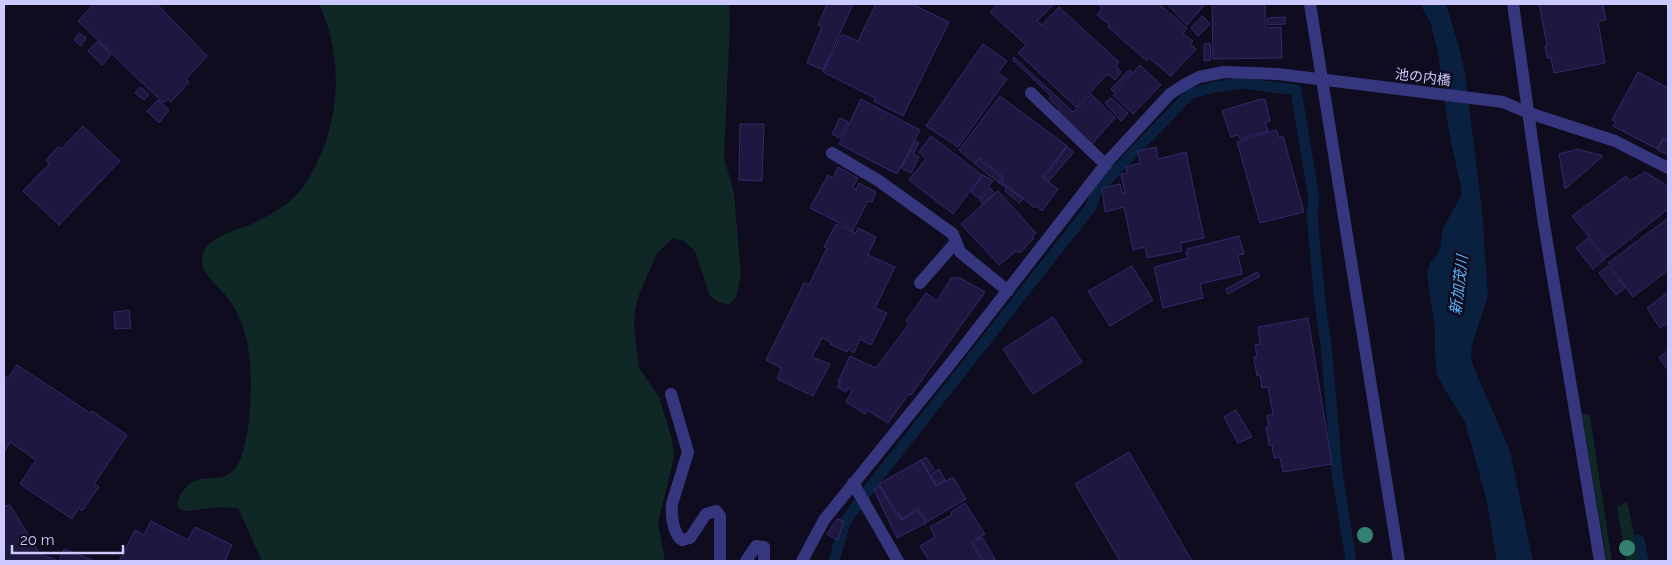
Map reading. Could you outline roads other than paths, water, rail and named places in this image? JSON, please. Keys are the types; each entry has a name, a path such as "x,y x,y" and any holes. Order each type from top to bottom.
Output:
{"street":[{"path":"1310,4 1399,561"},
{"path":"1513,4 1543,218 1600,561"},
{"name":"池の内橋","path":"802,561 824,520 951,364 1106,165 1170,94 1199,77 1224,72 1278,74 1503,102 1529,113 1615,142 1668,168"},
{"path":"1031,93 1106,165"},
{"path":"832,153 879,182 953,234 960,252 1008,291"},
{"path":"920,283 956,242"},
{"path":"671,394 688,452 672,504 671,512 676,533 678,538 682,540 690,538 706,514 716,511 720,516 720,561"},
{"path":"853,483 898,561"},
{"path":"746,561 756,546 764,547 764,561"}],"water":[{"name":"新加茂川","path":"1420,4 1446,4 1465,73 1482,210 1488,296 1472,345 1471,357 1510,451 1533,561 1497,561 1486,498 1465,422 1437,374 1435,328 1427,275 1430,263 1440,248 1443,228 1462,192 1449,132 1438,53 1431,24"}],"waterway":[{"path":"834,561 845,522 1091,207 1099,188 1190,94 1214,87 1241,83 1296,90 1314,198 1312,214 1337,472 1351,561"},
{"path":"1639,540 1643,561"}]}
